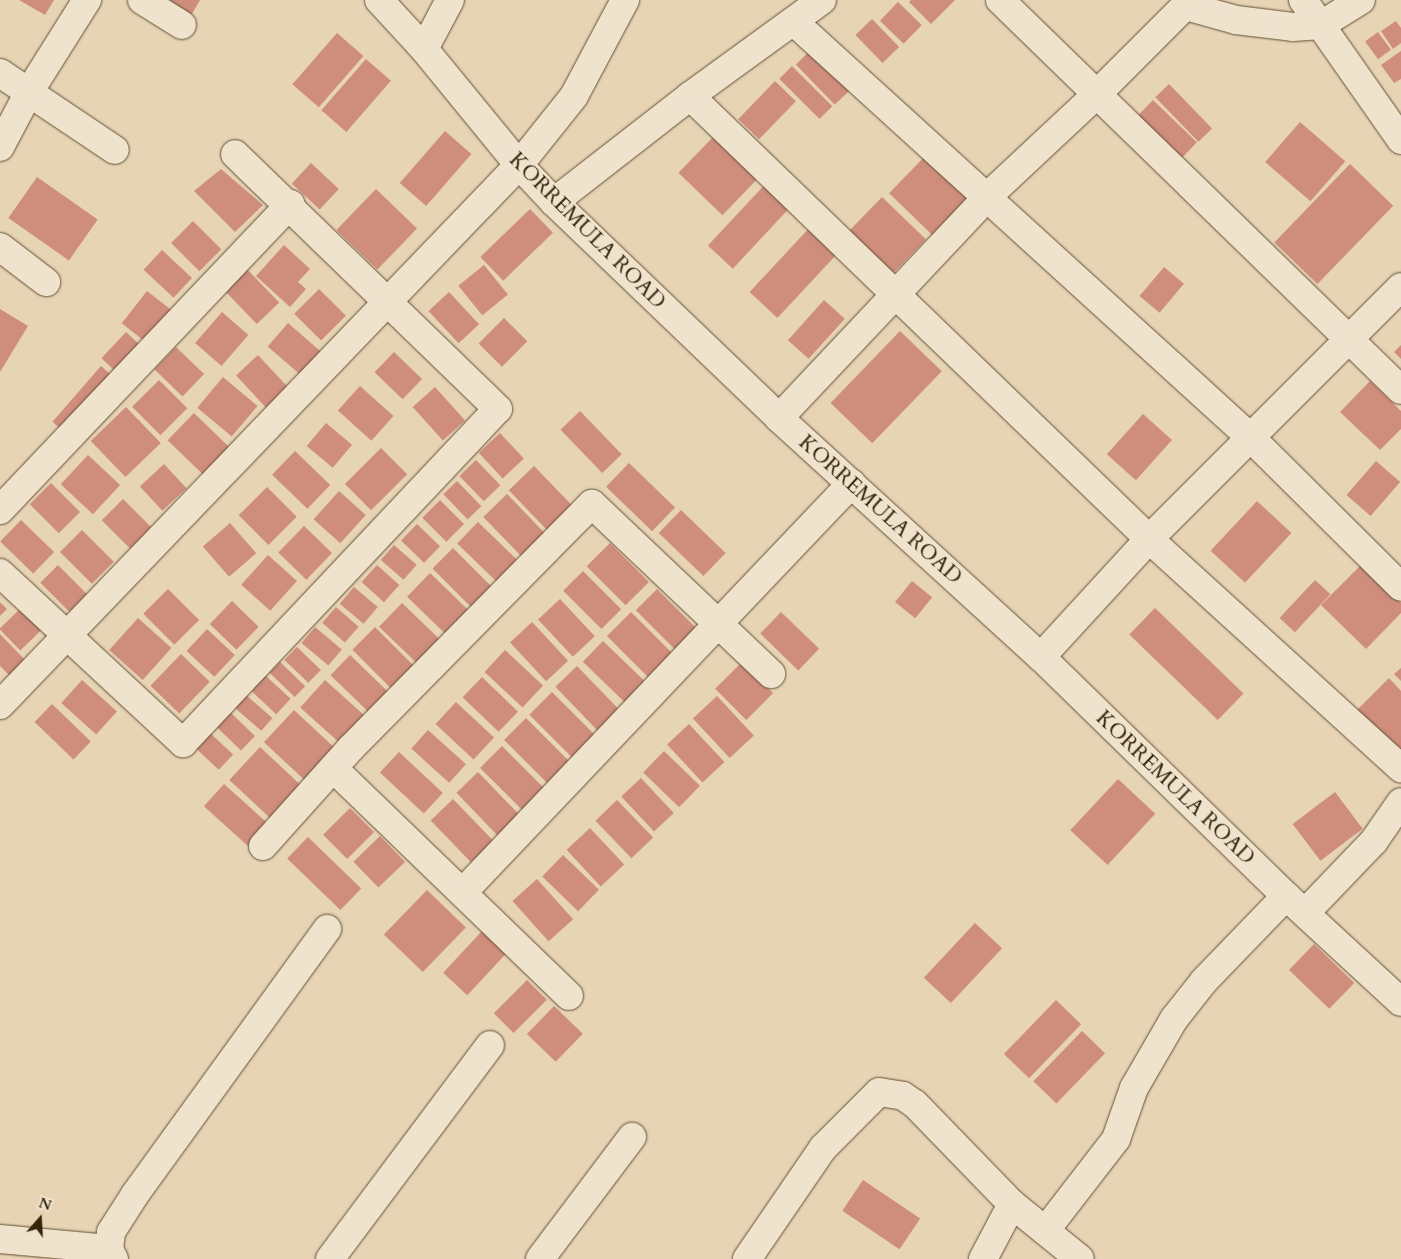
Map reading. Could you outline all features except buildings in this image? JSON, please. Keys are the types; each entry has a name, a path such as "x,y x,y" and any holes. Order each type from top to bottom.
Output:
{"street":[{"path":"0,147 29,92 87,0"},
{"path":"142,0 182,25"},
{"name":"KORREMULA ROAD","path":"379,0 424,48 518,166 554,202 779,418 1041,657 1296,904 1401,1002"},
{"path":"424,48 450,0"},
{"path":"0,705 68,637 518,166 574,96 625,0"},
{"path":"554,202 690,96 822,0"},
{"path":"1000,0 1098,93 1401,390"},
{"path":"1303,0 1401,140"},
{"path":"779,418 894,292 987,197 1098,93 1188,3 1236,20 1293,27 1321,25 1361,0"},
{"path":"794,22 1251,438 1401,587"},
{"path":"0,73 115,150"},
{"path":"690,96 1149,539 1401,768"},
{"path":"0,573 183,743 498,409 290,204 235,154"},
{"path":"0,510 290,204"},
{"path":"0,247 46,282"},
{"path":"1041,657 1149,539 1401,287"},
{"path":"463,892 721,624 852,483"},
{"path":"263,846 333,768 592,504 721,624 771,674"},
{"path":"333,768 569,996"},
{"path":"1045,1231 1116,1139 1134,1088 1174,1019 1204,981 1374,841 1401,802"},
{"path":"0,1239 112,1254 112,1232 136,1193 327,929"},
{"path":"330,1259 490,1045"},
{"path":"747,1259 823,1148 878,1092 904,1096 915,1104 1012,1204 1080,1259"},
{"path":"540,1259 632,1136"},
{"path":"983,1259 1012,1204"}]}
